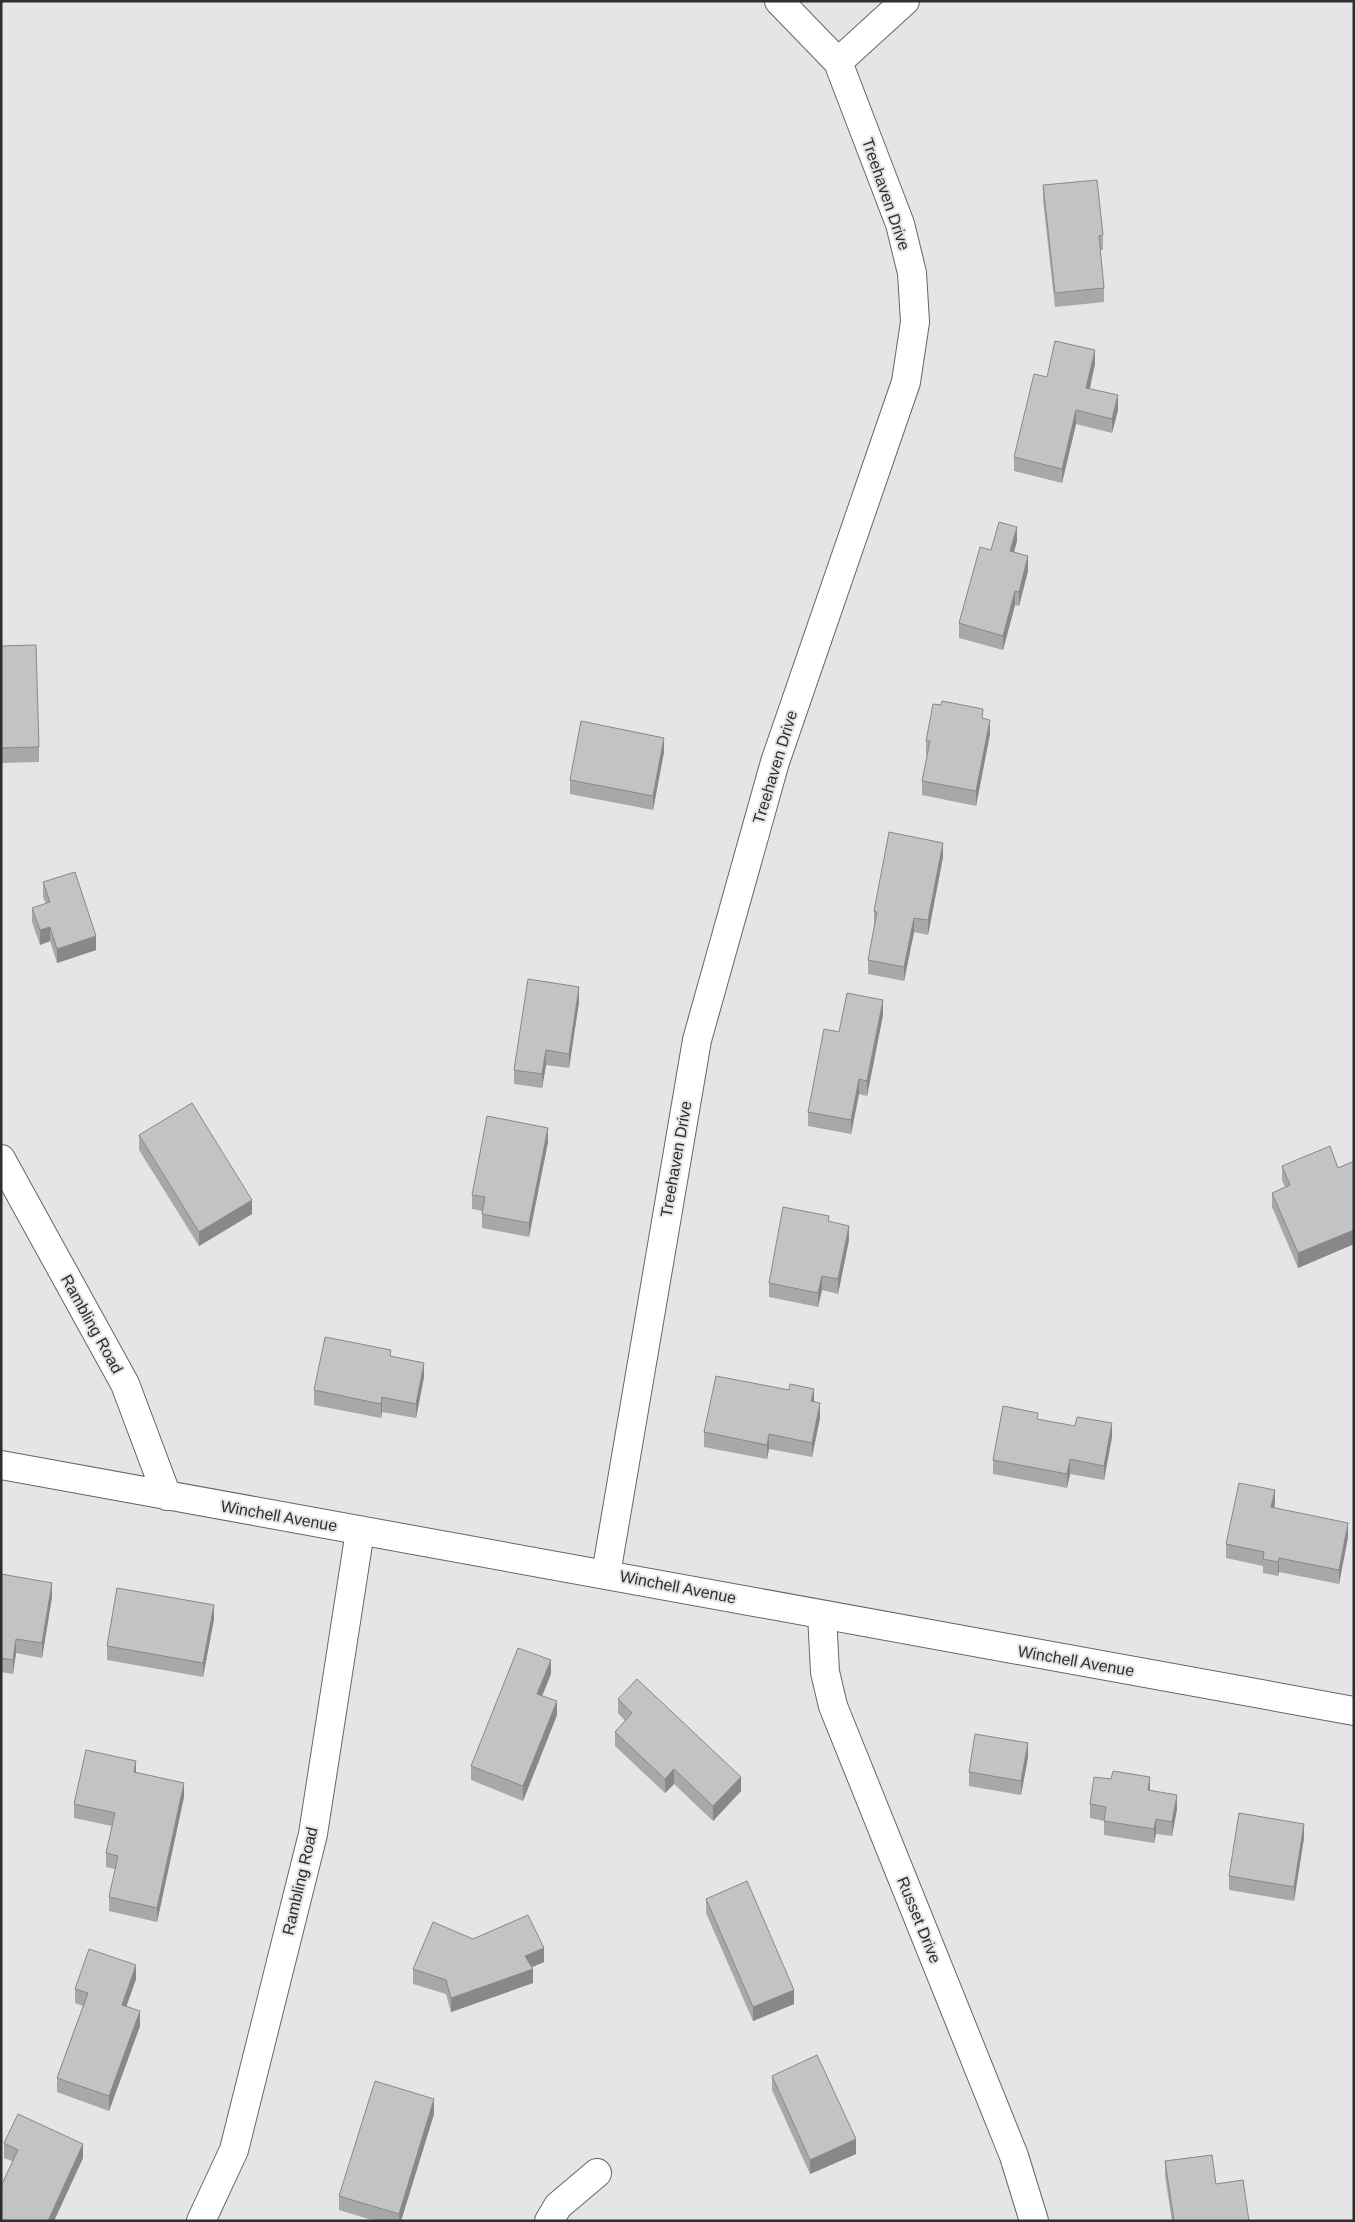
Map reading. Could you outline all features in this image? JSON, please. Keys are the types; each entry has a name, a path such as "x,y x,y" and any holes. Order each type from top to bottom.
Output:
{"street":[{"name":"Treehaven Drive","path":"606,1574 697,1040 775,762 906,382 915,322 912,273 900,224 838,62 779,1"},
{"path":"838,62 905,1"},
{"name":"Rambling Road","path":"1,1159 125,1384 167,1496"},
{"name":"Winchell Avenue","path":"1,1465 1354,1711"},
{"name":"Rambling Road","path":"201,2221 234,2150 312,1834 360,1531"},
{"name":"Russet Drive","path":"822,1615 825,1672 833,1706 1014,2156 1034,2221"},
{"path":"549,2221 558,2206 597,2173"}],"building":[{"path":"1097,180 1103,235 1099,236 1104,288 1055,293 1043,185"},
{"path":"1055,341 1095,350 1086,388 1118,395 1112,419 1076,410 1062,469 1014,457 1034,374 1047,377"},
{"path":"999,522 1017,527 1010,551 1028,556 1019,592 1015,591 1003,636 959,623 980,547 991,550"},
{"path":"36,645 39,747 1,748 1,646"},
{"path":"942,701 983,709 982,718 990,720 976,791 922,781 930,741 926,741 933,704 941,705"},
{"path":"581,721 664,738 653,796 570,780"},
{"path":"889,832 943,843 928,920 914,918 904,967 868,960 877,912 874,911"},
{"path":"75,872 96,936 57,949 50,927 40,930 32,908 50,902 43,882"},
{"path":"528,979 579,987 569,1054 546,1050 542,1074 514,1070"},
{"path":"847,993 883,1000 867,1081 859,1079 851,1120 808,1112 824,1029 839,1032"},
{"path":"192,1103 252,1200 199,1232 139,1135"},
{"path":"487,1116 548,1128 529,1223 482,1214 485,1197 472,1195"},
{"path":"1330,1146 1338,1168 1354,1161 1354,1230 1298,1253 1272,1193 1290,1185 1282,1166"},
{"path":"783,1207 829,1216 828,1221 849,1226 838,1279 822,1276 818,1293 769,1283"},
{"path":"325,1337 391,1350 390,1356 424,1363 416,1404 382,1397 381,1404 314,1390"},
{"path":"716,1376 789,1390 790,1384 814,1389 811,1401 820,1403 812,1443 769,1434 767,1445 704,1432"},
{"path":"1003,1406 1038,1413 1037,1419 1075,1426 1077,1417 1112,1423 1104,1466 1070,1459 1067,1474 993,1460"},
{"path":"1239,1483 1275,1490 1271,1507 1348,1523 1339,1570 1279,1558 1278,1562 1263,1559 1264,1552 1226,1544"},
{"path":"1,1574 52,1583 42,1643 16,1639 13,1660 1,1658"},
{"path":"117,1588 214,1605 203,1663 107,1646"},
{"path":"518,1648 551,1660 537,1694 557,1701 523,1786 471,1766"},
{"path":"637,1679 741,1777 713,1806 674,1769 665,1779 615,1732 632,1713 618,1699"},
{"path":"975,1734 1028,1743 1021,1781 969,1772"},
{"path":"86,1750 136,1761 134,1772 184,1783 157,1908 109,1897 118,1856 106,1853 115,1813 74,1804"},
{"path":"1113,1771 1150,1777 1148,1790 1177,1795 1172,1822 1156,1819 1154,1829 1104,1821 1106,1807 1090,1804 1094,1777 1111,1779"},
{"path":"1239,1813 1304,1824 1294,1887 1229,1876"},
{"path":"747,1881 794,1990 753,2007 706,1899"},
{"path":"528,1915 544,1948 525,1956 533,1969 451,1998 446,1980 413,1969 433,1922 473,1939"},
{"path":"89,1949 136,1965 122,2005 140,2011 109,2096 57,2078 88,1993 75,1989"},
{"path":"817,2055 856,2139 810,2160 772,2076"},
{"path":"375,2081 434,2099 399,2214 339,2196"},
{"path":"18,2114 83,2144 48,2221 1,2221 1,2186 18,2150 4,2143"},
{"path":"1212,2155 1216,2184 1243,2180 1249,2221 1174,2221 1165,2161"}]}
